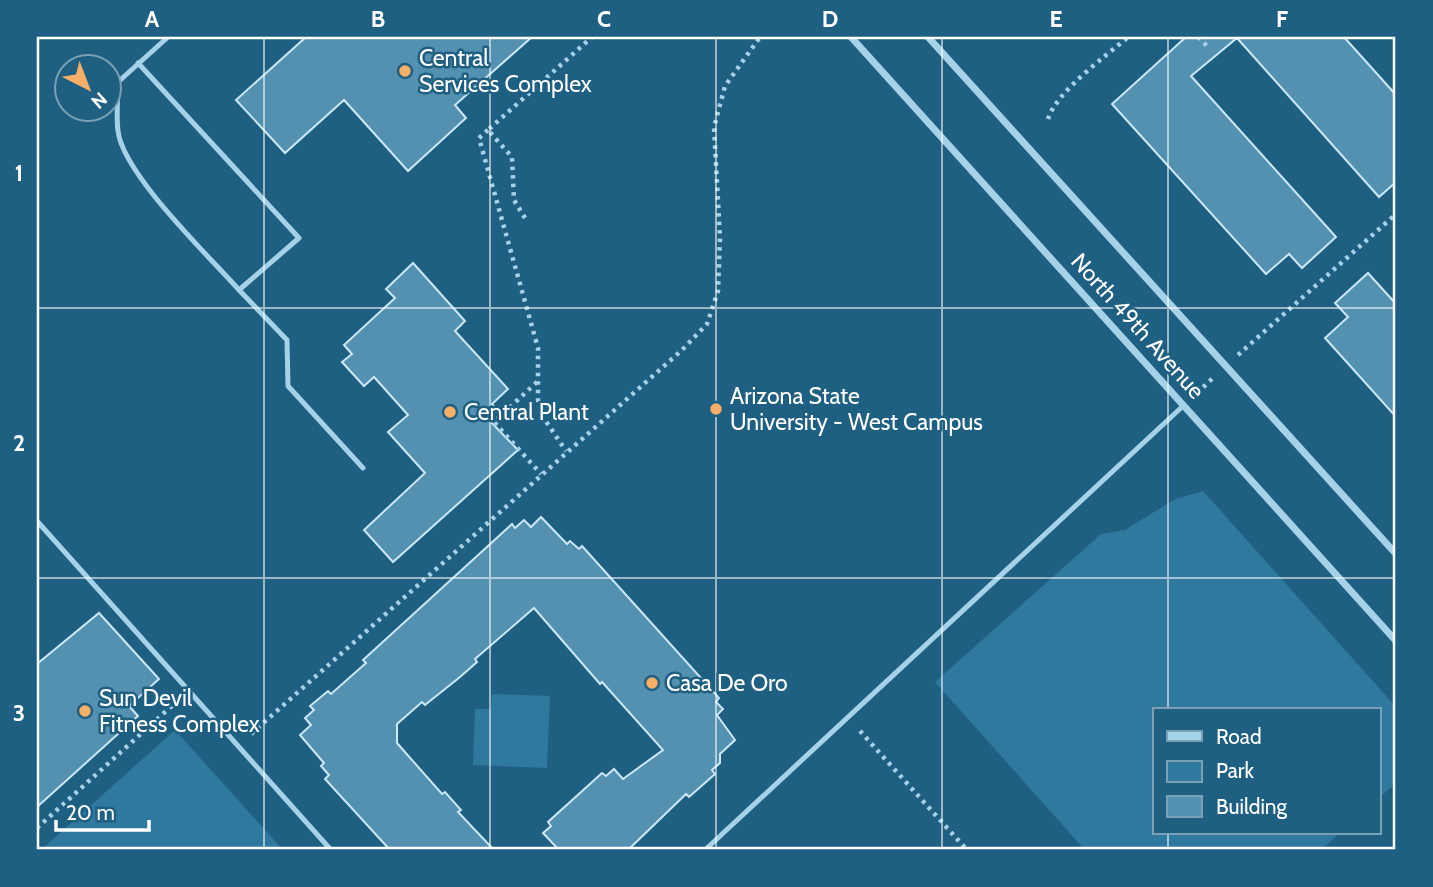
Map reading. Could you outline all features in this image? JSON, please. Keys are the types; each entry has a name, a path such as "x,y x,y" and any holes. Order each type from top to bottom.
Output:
{"street":[{"name":"North 49th Avenue","path":"851,37 1396,641"},
{"name":"North 49th Avenue","path":"928,37 1396,554"}],"lane":[{"path":"168,37 118,82 118,133 128,158 150,189 286,340 288,386 363,468"},
{"path":"138,63 299,238 239,290"},
{"path":"705,850 1183,406"},
{"path":"37,521 331,850"}],"path":[{"path":"566,452 543,416 537,382 538,348 479,138 592,37"},
{"path":"238,746 707,324 718,291 719,211 713,127 725,86 761,37"},
{"path":"1048,119 1051,108 1128,37"},
{"path":"1198,37 1209,48"},
{"path":"488,130 512,157 514,200 525,218"},
{"path":"1258,338 1396,214"},
{"path":"537,382 494,422 541,474"},
{"path":"37,828 189,691"},
{"path":"847,717 967,850"}],"green space":[{"path":"1203,491 1396,707 1396,783 1380,797 1380,708 1153,708 1153,834 1339,834 1321,850 1085,850 935,682 1101,534 1125,530 1175,499"},
{"path":"492,694 550,696 547,768 473,765 475,709 491,709"},
{"path":"175,730 283,850 41,850"}],"building":[{"name":"Central Services Complex","path":"306,37 532,37 455,105 466,118 408,171 344,100 285,153 236,100"},
{"path":"1186,37 1344,37 1396,95 1396,182 1379,197 1237,38 1191,76 1336,237 1302,268 1289,254 1266,274 1112,104"},
{"name":"Central Plant","path":"413,263 465,321 455,331 508,389 492,404 497,410 488,419 518,450 393,562 364,530 425,473 388,432 408,415 374,377 364,386 342,362 352,354 344,345 395,298 386,289"},
{"path":"1368,273 1396,304 1396,417 1325,338 1348,317 1335,303"},
{"name":"Casa De Oro","path":"541,517 567,544 570,541 579,549 582,546 719,698 716,702 723,709 717,715 735,740 720,754 720,763 712,770 715,774 689,797 686,794 628,850 559,850 543,833 551,826 548,822 602,773 606,776 614,769 623,779 663,750 602,682 600,684 534,608 475,659 477,662 460,677 425,705 422,702 397,724 397,743 442,794 445,792 461,810 458,812 494,850 390,850 325,779 329,775 321,766 324,763 300,735 311,725 305,718 314,710 310,706 328,691 331,694 366,663 363,660 512,524 515,528 524,520 531,527"},
{"name":"Sun Devil Fitness Complex","path":"99,613 159,679 129,706 138,716 37,807 37,664"}],"place":[{"name":"Central Services Complex","path":"405,71"},
{"name":"Arizona State University - West Campus","path":"716,409"},
{"name":"Central Plant","path":"450,412"},
{"name":"Casa De Oro","path":"652,683"},
{"name":"Sun Devil Fitness Complex","path":"85,711"}]}
